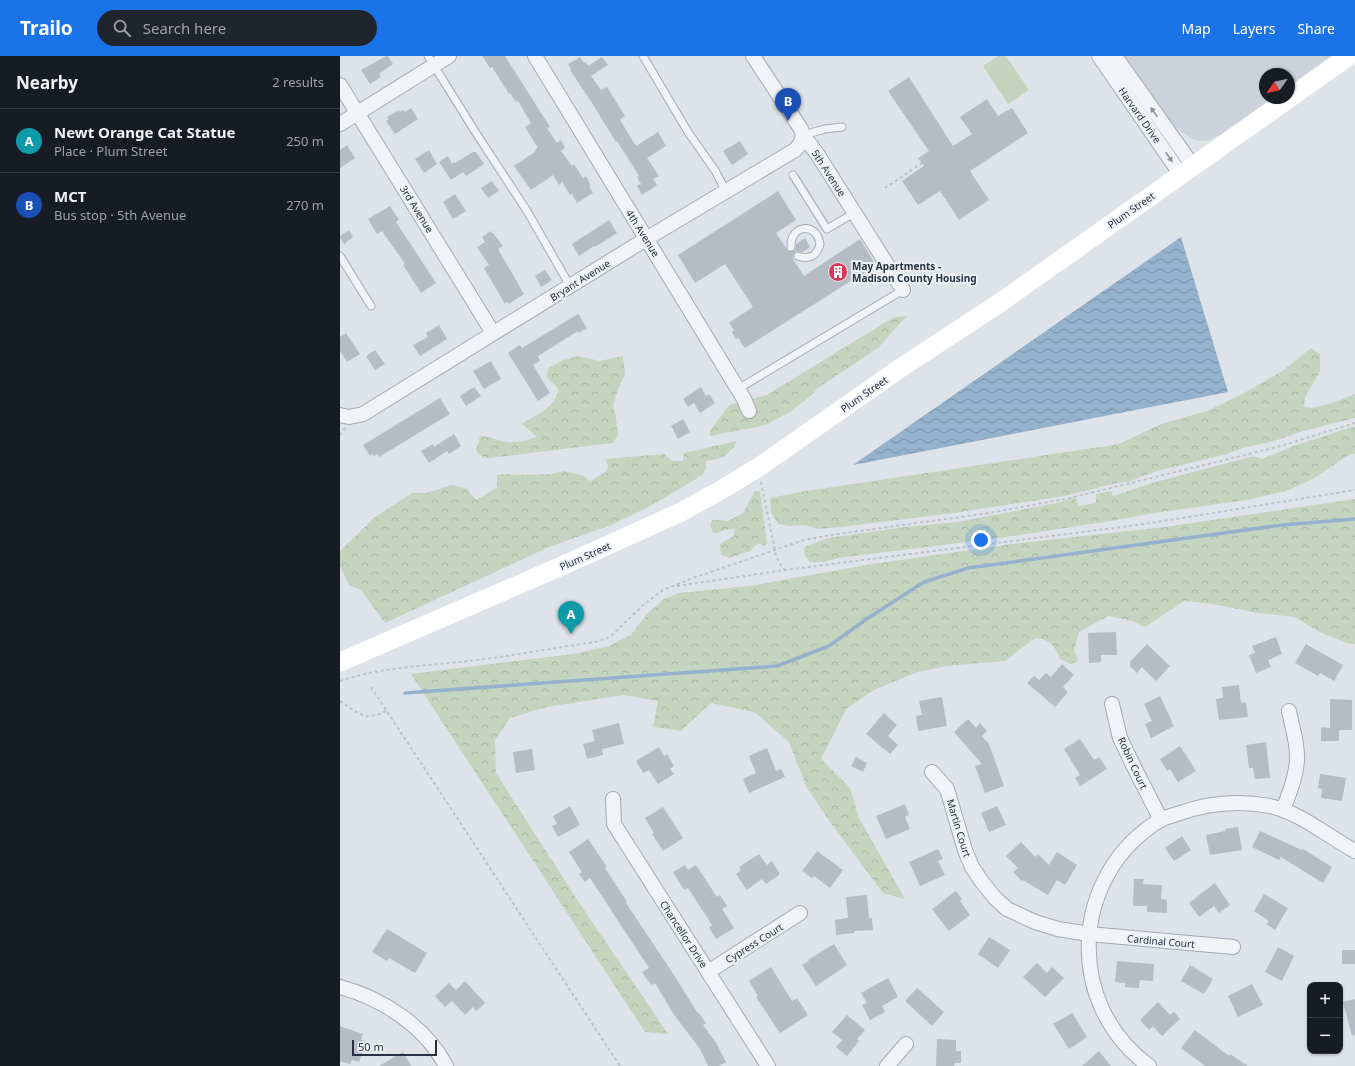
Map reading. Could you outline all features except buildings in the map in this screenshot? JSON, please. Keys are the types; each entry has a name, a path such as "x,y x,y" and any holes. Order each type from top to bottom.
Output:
{"main road":[{"name":"Plum Street","path":"340,662 564,565 674,515 721,490 759,467 899,369 1001,302 1349,56"}],"street":[{"path":"340,124 431,61 448,56"},
{"name":"4th Avenue","path":"535,56 738,389 749,411"},
{"name":"5th Avenue","path":"753,56 801,129 803,135 818,155 903,290"},
{"name":"Harvard Drive","path":"1098,56 1187,170"},
{"name":"Harvard Drive","path":"1115,56 1187,170"},
{"name":"3rd Avenue","path":"340,85 468,290 493,333"},
{"name":"Bryant Avenue","path":"344,416 362,414 646,239 795,150 800,146 803,135"},
{"name":"Robin Court","path":"1112,704 1120,738 1162,820"},
{"path":"1283,810 1295,776 1297,759 1296,742 1289,710"},
{"name":"Martin Court","path":"932,772 947,789 965,850 972,867 995,898 1007,909 1035,922 1058,929 1089,934"},
{"name":"Chancellor Drive","path":"613,799 614,824 768,1066"},
{"path":"1149,1066 1128,1047 1108,1021 1099,1003 1092,983 1089,962 1089,934 1097,900 1105,880 1116,861 1135,841 1162,820 1188,810 1208,805 1228,803 1251,804 1283,810 1301,818 1339,843 1355,851"},
{"name":"Cypress Court","path":"708,972 800,913"},
{"name":"Cardinal Court","path":"1089,934 1233,947"},
{"path":"340,988 368,997 389,1008 406,1020 421,1032 435,1048 446,1066"},
{"path":"887,1066 906,1044"}],"lane":[{"path":"643,56 688,132 716,172 726,192"},
{"path":"431,61 527,211 570,286"},
{"path":"803,135 825,129 842,127"},
{"path":"793,175 827,229"},
{"path":"818,235 854,212"},
{"path":"791,247 792,237 799,230 809,229 818,235 820,244 816,253 807,258 798,256"},
{"path":"340,256 371,306"},
{"path":"738,389 903,290"}],"path":[{"path":"885,188 922,164"},
{"path":"340,681 366,674 392,670 470,661 595,642 610,637 655,596 672,587 693,578 804,540 831,534 989,513 1070,498 1277,447 1355,423"},
{"path":"759,467 775,550 780,564 785,570"},
{"path":"672,587 785,570 1145,524 1355,490"},
{"path":"372,687 620,1066"},
{"path":"340,701 366,716 374,716 386,710"}],"shaded area":[{"path":"1121,56 1331,56 1295,82 1295,68 1259,68 1259,104 1264,104 1222,134 1210,140 1199,141 1181,132 1156,105"}],"green space":[{"path":"998,56 1006,56 1029,90 1008,104 983,66"},
{"path":"907,316 879,347 818,388 808,398 788,413 766,425 710,436 710,431 729,405 767,395 894,317"},
{"path":"1311,348 1320,354 1320,371 1305,397 1304,407 1309,408 1322,406 1355,394 1355,418 1303,431 1227,454 1157,471 1128,482 1116,483 1064,496 954,513 818,529 804,525 789,526 778,524 771,512 770,498 800,492 1119,444 1161,424 1207,411 1244,393 1284,370"},
{"path":"578,356 600,361 623,356 625,374 613,405 618,435 613,443 490,458 484,458 476,451 480,436 511,442 524,441 537,437 522,424 548,407 556,397 559,390 547,377 548,368 561,361"},
{"path":"1355,426 1355,454 1350,454 1311,480 1286,491 1246,500 1104,522 999,538 838,558 824,562 810,562 805,556 804,547 828,538 905,527 958,522 1057,503 1074,497 1079,506 1096,503 1096,494 1111,491 1113,496 1152,483 1254,456 1262,459 1291,447"},
{"path":"737,441 731,450 724,456 706,461 706,469 702,475 648,507 611,525 549,547 385,623 361,590 349,585 340,566 340,551 375,517 412,493 426,493 452,485 466,488 476,500 497,488 497,475 550,474 564,471 584,476 590,481 606,472 608,466 605,459 664,454 672,461 683,461 684,453"},
{"path":"755,491 760,491 767,544 764,546 758,543 750,551 730,558 721,555 720,544 734,536 735,529 713,533 710,525 712,520 728,521 743,513"},
{"path":"1355,499 1355,644 1347,643 1317,631 1295,617 1258,613 1212,604 1184,601 1145,627 1132,621 1108,616 1079,632 1074,651 1078,661 1071,664 1060,659 1054,646 1045,640 1035,638 1005,661 947,666 917,672 874,690 846,709 821,759 850,788 859,818 905,899 883,893 830,822 807,788 789,742 754,712 711,703 681,731 653,727 658,701 623,695 547,707 510,718 495,740 496,773 578,901 668,1034 645,1032 411,674 573,654 609,646 631,635 647,614 664,599 679,593 750,586 866,565 1012,544 1165,527"}],"water":[{"path":"1181,237 1228,392 853,465"}],"waterway":[{"path":"405,693 777,666 829,646 868,618 924,582 968,568 1282,525 1355,519"}],"place":[{"name":"MCT","path":"788,121"},
{"name":"May Apartments - Madison County Housing","path":"838,272"},
{"name":"Newt Orange Cat Statue","path":"571,634"}]}
